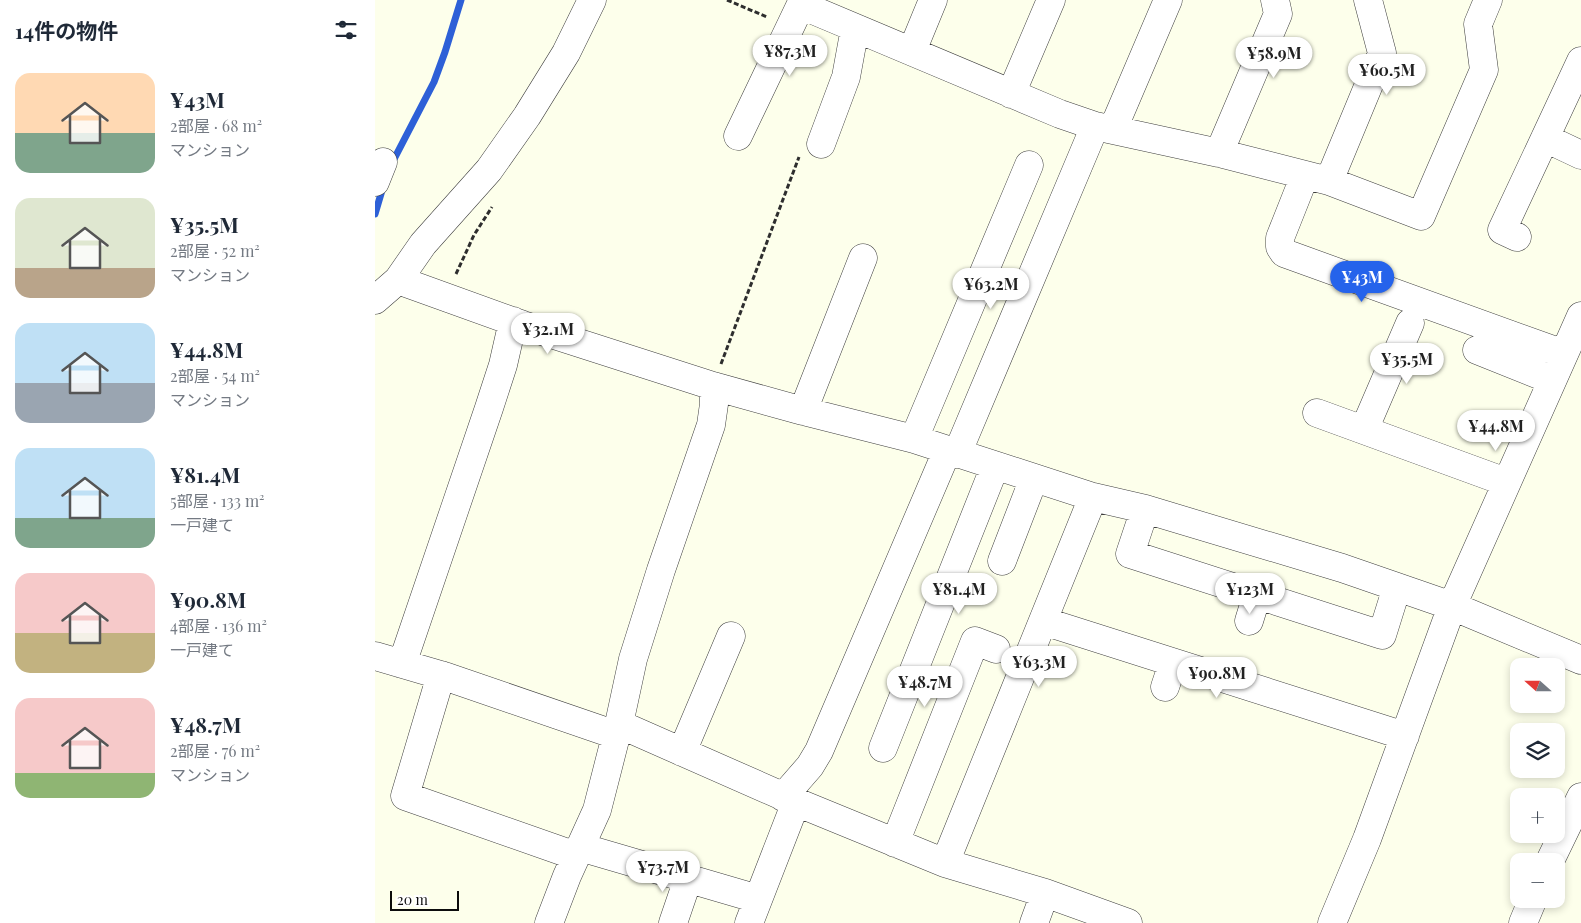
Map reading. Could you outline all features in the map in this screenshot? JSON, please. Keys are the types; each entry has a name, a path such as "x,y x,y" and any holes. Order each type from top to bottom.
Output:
{"street":[{"path":"375,300 398,280 423,244 489,170 527,116 566,53 591,0"},
{"path":"912,52 933,0"},
{"path":"1011,94 1051,0"},
{"path":"441,675 405,796 578,852 689,878 753,911 789,799 819,750 952,452 1104,127 1168,0"},
{"path":"1219,154 1278,14 1275,0"},
{"path":"1368,0 1382,53 1317,178 1280,238 1280,247 1284,253 1564,354"},
{"path":"738,136 799,10 855,28 1060,114 1104,127 1317,178 1421,216 1484,70 1478,24 1488,0"},
{"path":"811,149 847,77 855,28"},
{"path":"1517,237 1502,230 1581,63"},
{"path":"1545,138 1581,155"},
{"path":"914,439 1029,164"},
{"path":"803,411 863,258"},
{"path":"398,280 513,321 713,386 914,439 1093,497 1145,509 1342,568 1451,606 1581,660"},
{"path":"1332,923 1367,839 1451,606 1581,316"},
{"path":"402,664 492,399 503,365 513,321"},
{"path":"1365,430 1410,323"},
{"path":"1477,350 1552,380"},
{"path":"549,923 597,810 618,729 633,659 661,570 711,425 714,404 713,386"},
{"path":"1317,413 1506,482"},
{"path":"883,748 995,466"},
{"path":"1002,561 1033,478"},
{"path":"945,863 1093,497"},
{"path":"1145,509 1130,554 1382,635 1397,587"},
{"path":"1249,621 1257,595"},
{"path":"1043,621 1169,675 1276,707 1405,736"},
{"path":"682,752 731,636"},
{"path":"895,843 975,641 996,649"},
{"path":"375,656 618,729 682,752 789,799 945,863 1045,894 1097,918 1128,923"},
{"path":"1557,853 1573,833 1581,797"},
{"path":"673,923 689,878"},
{"path":"1034,923 1045,894"}],"path":[{"path":"727,0 799,10"},
{"path":"713,386 811,149"},
{"path":"445,298 474,235 493,206"}],"waterway":[{"path":"391,165 434,82 461,0"},
{"path":"375,214 383,187"}]}
